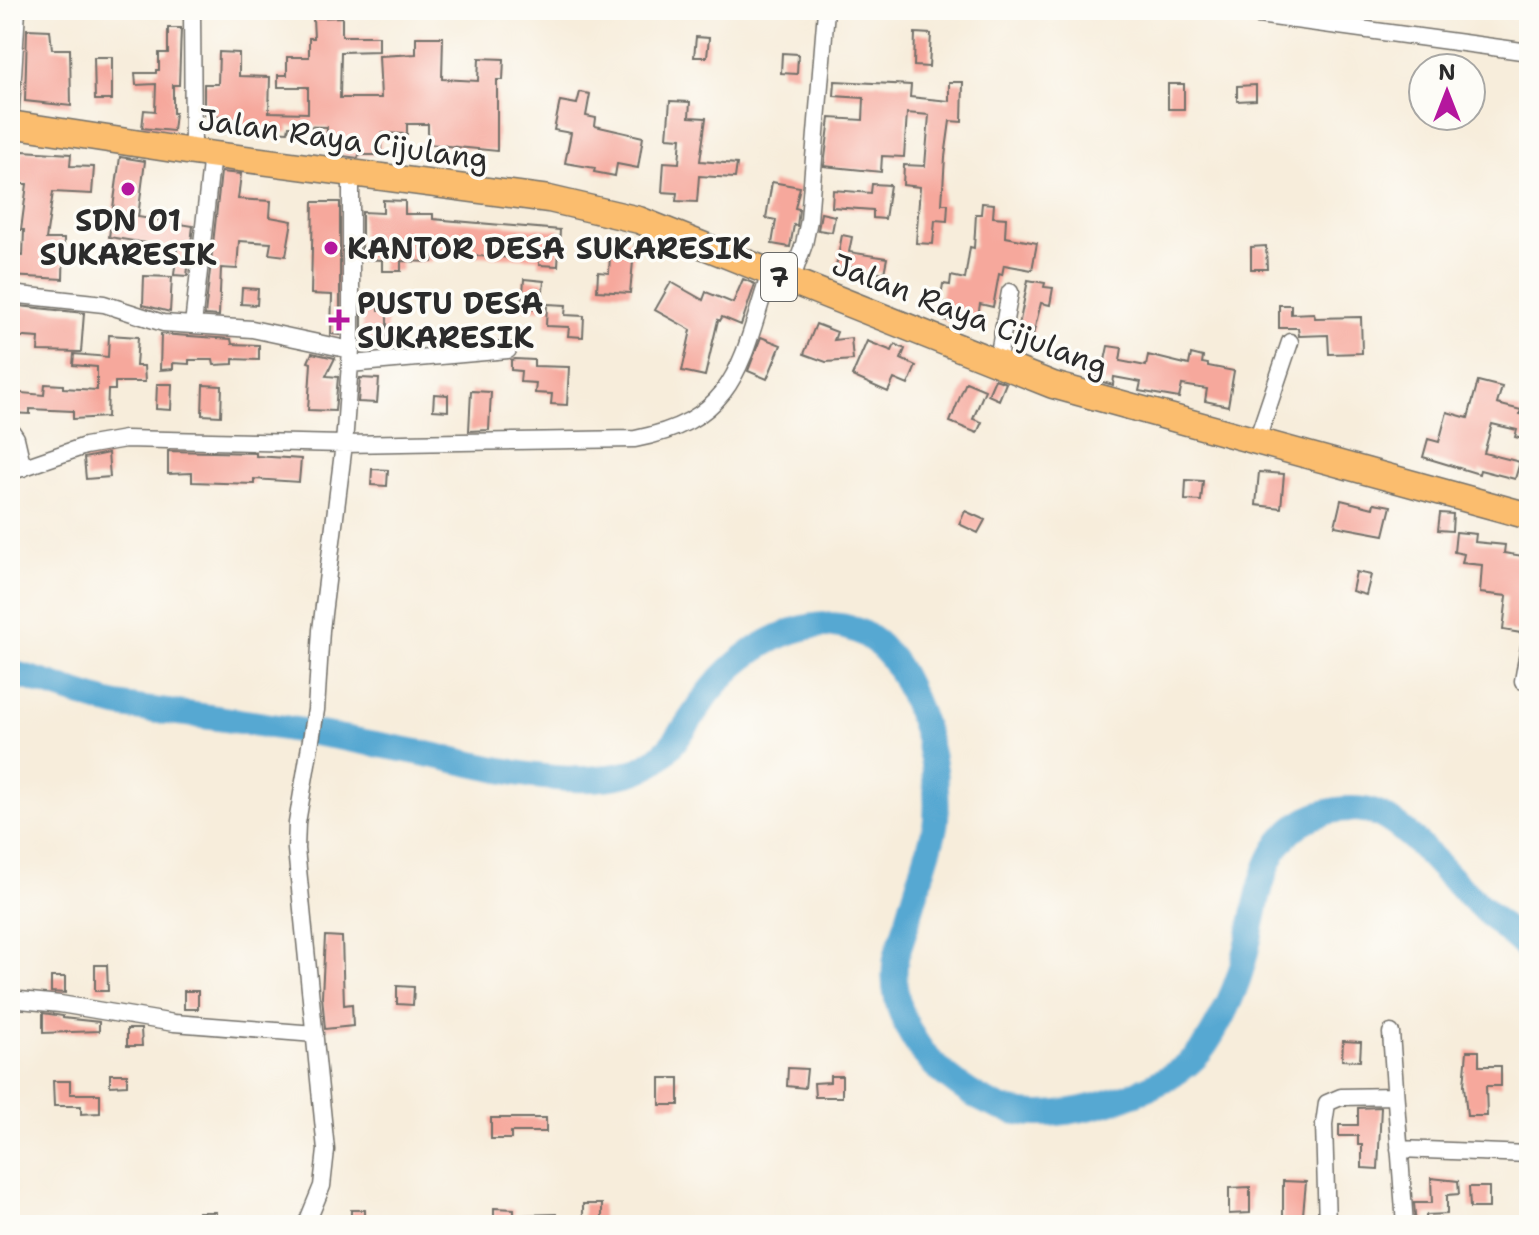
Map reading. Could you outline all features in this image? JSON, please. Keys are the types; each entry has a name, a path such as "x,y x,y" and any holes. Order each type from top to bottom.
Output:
{"highway":[{"name":"Jalan Raya Cijulang","path":"12,124 577,205 639,220 997,364 1081,393 1529,516"}],"street":[{"path":"10,158 17,10"},
{"path":"192,10 202,153 193,325"},
{"path":"10,429 16,438 16,470 85,446 125,439 344,444 635,439 662,434 691,421 714,405 730,387 780,277 804,244 809,220 826,10"},
{"path":"1222,10 1529,52"},
{"path":"306,1225 322,1186 326,1159 296,849 304,773 316,710 321,630 344,444 350,357 351,171"},
{"path":"997,364 1010,292"},
{"path":"10,294 104,304 163,323 252,329 350,357 508,350"},
{"path":"1257,440 1290,342"},
{"path":"1523,681 1529,647"},
{"path":"10,999 174,1023 315,1034"},
{"path":"1391,1033 1405,1225"},
{"path":"1327,1225 1324,1124 1327,1103 1341,1097 1395,1096"},
{"path":"1399,1149 1529,1154"}],"building":[{"path":"342,17 342,36 379,36 379,51 341,52 340,98 381,98 379,56 416,54 416,37 443,37 442,79 478,81 479,58 504,59 503,80 497,80 497,151 428,144 428,124 407,124 407,134 381,133 381,155 359,155 358,158 343,156 344,147 326,146 327,127 289,126 288,132 269,131 269,128 219,127 220,116 204,115 204,84 218,84 219,52 239,53 239,76 270,77 269,112 308,113 308,87 278,87 278,75 287,75 287,57 309,57 309,38 314,38 313,18"},
{"path":"168,28 181,28 179,85 173,85 173,131 142,128 144,110 155,111 156,84 136,85 135,73 156,73 159,70 159,53 168,53"},
{"path":"27,29 50,30 52,49 70,49 71,106 25,101"},
{"path":"915,33 931,34 929,67 914,66"},
{"path":"696,37 709,38 707,57 694,57"},
{"path":"782,53 798,54 797,74 781,73"},
{"path":"94,57 112,57 112,100 95,100"},
{"path":"835,81 911,85 910,97 949,101 949,82 963,82 962,122 950,121 945,157 942,204 948,204 947,221 935,220 933,244 916,243 920,187 903,185 904,165 925,166 929,115 907,113 904,157 882,156 881,172 824,166 830,118 863,120 864,98 834,96"},
{"path":"1168,84 1184,84 1184,109 1168,109"},
{"path":"1256,85 1256,100 1237,101 1237,86"},
{"path":"580,92 590,94 586,116 596,118 595,126 643,137 638,168 617,164 615,176 594,172 595,168 565,163 571,133 554,130 560,101 577,104"},
{"path":"670,101 690,102 689,117 706,118 700,161 737,164 735,178 699,176 697,202 676,201 677,193 662,192 664,162 679,163 681,138 667,137"},
{"path":"22,151 71,154 70,166 94,167 92,194 53,192 46,239 64,239 63,279 10,276 10,255 23,256 24,230 21,230 27,184 10,184 11,169 19,164"},
{"name":"SDN 01 SUKARESIK","path":"120,157 145,161 138,217 193,226 187,276 174,275 177,248 109,237"},
{"path":"221,172 241,174 238,199 271,201 270,217 292,221 286,256 269,254 271,243 239,241 237,269 221,268 219,316 205,315"},
{"path":"772,182 800,187 795,208 799,209 797,226 794,225 790,247 772,244 776,220 766,218"},
{"path":"872,184 890,185 885,219 873,218 873,210 832,207 833,190 871,193"},
{"path":"383,200 405,201 405,214 433,214 433,219 560,230 558,266 539,265 539,259 455,255 454,258 432,257 432,262 401,261 401,271 382,271 382,260 362,259 362,212 383,213"},
{"name":"KANTOR DESA SUKARESIK","path":"313,202 340,202 340,335 331,334 332,295 311,294"},
{"path":"982,203 994,204 993,217 1006,218 1005,237 1037,243 1032,270 1004,265 1002,275 999,274 993,307 980,304 977,322 957,318 956,322 943,320 947,303 940,302 943,284 950,285 951,276 965,279 970,247 974,248 976,214 981,214"},
{"path":"821,213 835,216 832,232 818,230"},
{"path":"842,235 852,237 849,252 887,258 884,273 836,267"},
{"path":"611,240 635,241 630,293 597,291 598,272 609,273"},
{"path":"1266,246 1267,269 1251,269 1251,247"},
{"path":"144,276 172,277 170,312 143,305"},
{"path":"524,279 544,281 541,310 522,308"},
{"path":"743,279 755,284 741,325 722,317 718,320 705,376 682,371 691,330 655,310 671,282 703,300 706,292 733,303"},
{"path":"1028,280 1053,288 1050,305 1041,303 1032,339 1017,336"},
{"path":"242,288 258,289 257,305 241,304"},
{"path":"362,296 379,297 379,310 387,310 387,343 365,342 365,335 362,335"},
{"path":"547,304 566,305 565,315 584,316 583,337 568,336 569,327 546,326"},
{"path":"10,305 84,313 81,352 38,351 39,338 10,336"},
{"path":"1279,305 1291,305 1291,314 1314,313 1315,318 1361,317 1362,353 1329,354 1328,335 1299,336 1298,328 1279,328"},
{"path":"816,324 837,332 834,340 851,338 853,360 826,362 804,354"},
{"path":"161,334 231,339 232,344 259,345 259,360 233,359 233,364 214,365 213,360 189,360 189,364 173,363 173,369 160,370"},
{"path":"109,335 138,337 136,366 144,366 145,382 115,382 115,390 108,390 107,417 73,419 73,411 30,409 30,414 10,413 10,392 44,395 45,384 97,390 97,367 73,365 74,354 108,357"},
{"path":"761,337 781,345 767,379 748,371"},
{"path":"867,341 892,351 895,344 905,349 901,359 916,366 908,385 894,379 888,392 852,376"},
{"path":"1108,346 1122,348 1120,361 1146,366 1148,355 1189,365 1191,354 1203,357 1202,363 1208,366 1234,371 1228,406 1205,401 1207,389 1182,385 1179,398 1139,391 1141,382 1114,377 1113,385 1096,380 1097,374 1102,375"},
{"path":"312,353 335,358 326,376 338,377 335,411 308,410 311,363 308,362"},
{"path":"511,360 534,360 534,366 569,367 567,405 551,404 552,394 535,393 536,383 520,382 521,371 511,370"},
{"path":"360,378 379,379 377,403 358,402"},
{"path":"995,379 1006,383 999,400 988,395"},
{"path":"1478,381 1502,387 1497,404 1521,410 1520,414 1529,416 1526,440 1515,437 1517,430 1492,424 1484,453 1520,462 1515,479 1480,470 1479,474 1423,457 1428,439 1439,442 1447,412 1468,418"},
{"path":"966,382 985,390 973,419 982,422 977,433 950,422"},
{"path":"157,384 172,384 171,410 156,409"},
{"path":"203,385 222,386 221,416 202,415"},
{"path":"471,391 491,392 489,430 469,431"},
{"path":"434,394 448,395 448,411 433,410"},
{"path":"168,451 256,453 256,456 301,459 299,482 254,479 254,484 192,482 192,473 168,474"},
{"path":"108,453 110,477 86,479 84,458"},
{"path":"372,469 388,470 387,486 371,485"},
{"path":"1259,472 1284,474 1281,508 1256,505"},
{"path":"1186,480 1203,481 1201,501 1185,500"},
{"path":"1341,500 1373,508 1374,503 1391,506 1384,535 1335,526"},
{"path":"965,511 985,520 978,533 959,524"},
{"path":"1440,513 1453,514 1452,531 1438,530"},
{"path":"1456,532 1476,534 1475,542 1505,545 1504,553 1529,557 1529,599 1525,598 1521,633 1503,630 1507,596 1480,593 1482,565 1462,563 1464,554 1454,552"},
{"path":"1356,572 1371,575 1366,595 1352,591"},
{"path":"325,936 342,937 344,1005 352,1004 353,1026 325,1029 322,996"},
{"path":"95,965 107,965 108,991 95,991"},
{"path":"51,977 65,977 65,993 51,992"},
{"path":"397,986 414,987 413,1005 397,1004"},
{"path":"184,991 198,991 198,1009 184,1009"},
{"path":"43,1013 99,1022 99,1031 43,1033"},
{"path":"127,1029 141,1029 142,1046 127,1046"},
{"path":"1343,1041 1361,1042 1360,1061 1342,1060"},
{"path":"1467,1051 1479,1051 1479,1066 1501,1066 1501,1086 1486,1086 1487,1116 1467,1116 1464,1085"},
{"path":"788,1068 807,1069 805,1088 787,1086"},
{"path":"110,1074 127,1074 127,1085 110,1086"},
{"path":"830,1076 842,1076 842,1097 815,1097 814,1083 830,1082"},
{"path":"660,1078 679,1078 679,1105 660,1105"},
{"path":"53,1081 70,1081 70,1094 100,1094 100,1113 81,1114 81,1106 54,1106"},
{"path":"1381,1107 1378,1169 1362,1168 1362,1145 1358,1145 1358,1136 1339,1136 1339,1125 1358,1125 1358,1108"},
{"path":"491,1118 546,1118 546,1132 511,1132 511,1139 491,1139"},
{"path":"1431,1178 1458,1181 1459,1194 1447,1195 1447,1214 1426,1215 1426,1225 1416,1225 1414,1203 1432,1203"},
{"path":"1283,1181 1306,1182 1302,1225 1283,1225"},
{"path":"1250,1187 1250,1213 1229,1214 1229,1188"},
{"path":"1469,1187 1489,1187 1489,1208 1470,1208"},
{"path":"583,1204 602,1204 602,1225 583,1225"},
{"path":"494,1208 514,1209 514,1225 494,1225"},
{"path":"351,1210 365,1210 365,1225 351,1225"},
{"path":"198,1212 216,1212 216,1225 198,1225"},
{"path":"556,1214 556,1225 522,1225 522,1215"}],"waterway":[{"path":"10,673 117,705 317,734 521,774 601,778 627,774 655,761 676,739 720,679 748,654 770,641 793,631 817,626 834,625 858,631 885,651 903,678 924,726 934,773 937,804 934,830 896,958 894,975 900,1008 914,1039 935,1065 978,1098 1012,1111 1057,1113 1126,1097 1169,1077 1201,1051 1238,980 1258,896 1275,850 1290,832 1310,818 1353,809 1375,813 1390,821 1410,836 1529,951"}],"place":[{"name":"SDN 01 SUKARESIK","path":"128,189"},
{"name":"KANTOR DESA SUKARESIK","path":"331,248"},
{"name":"PUSTU DESA SUKARESIK","path":"339,320"}]}
